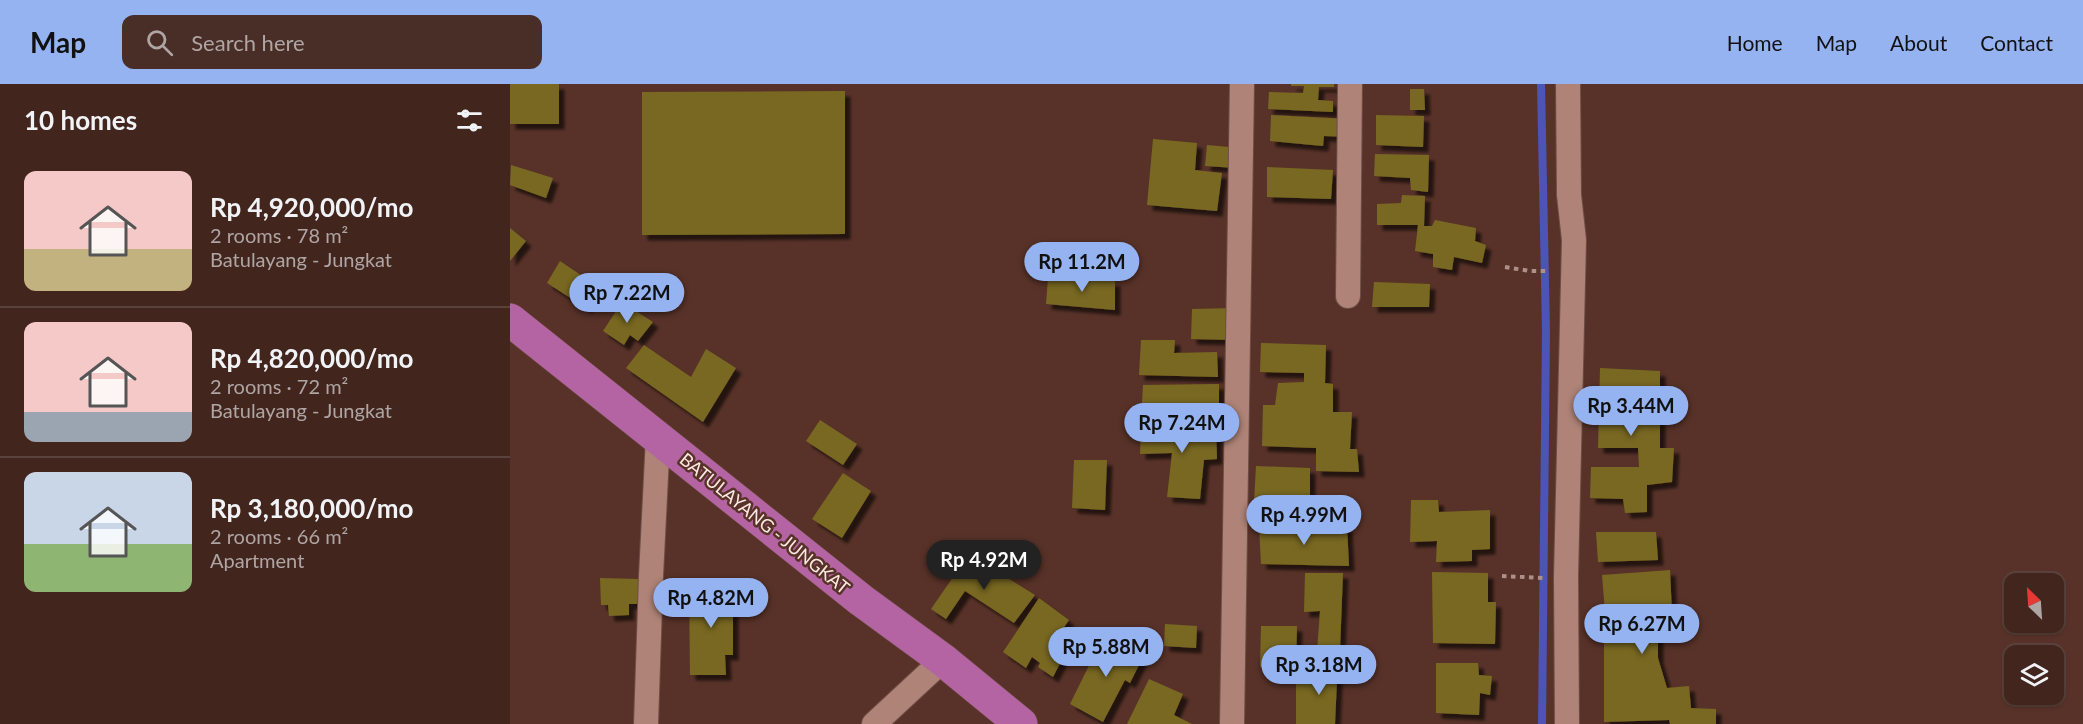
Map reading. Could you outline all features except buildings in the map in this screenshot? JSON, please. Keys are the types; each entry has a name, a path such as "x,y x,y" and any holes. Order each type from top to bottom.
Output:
{"highway":[{"name":"BATULAYANG - JUNGKAT","path":"510,320 861,600 943,660 1003,718"}],"street":[{"path":"1232,724 1242,84"},
{"path":"1348,296 1350,84"},
{"path":"1568,84 1569,195 1574,240 1566,566 1568,724"},
{"path":"646,724 658,437"},
{"path":"874,724 943,660"}],"path":[{"path":"1505,267 1530,271 1558,271"},
{"path":"1502,576 1552,578"}],"waterway":[{"path":"1541,84 1546,332 1542,724"}]}
